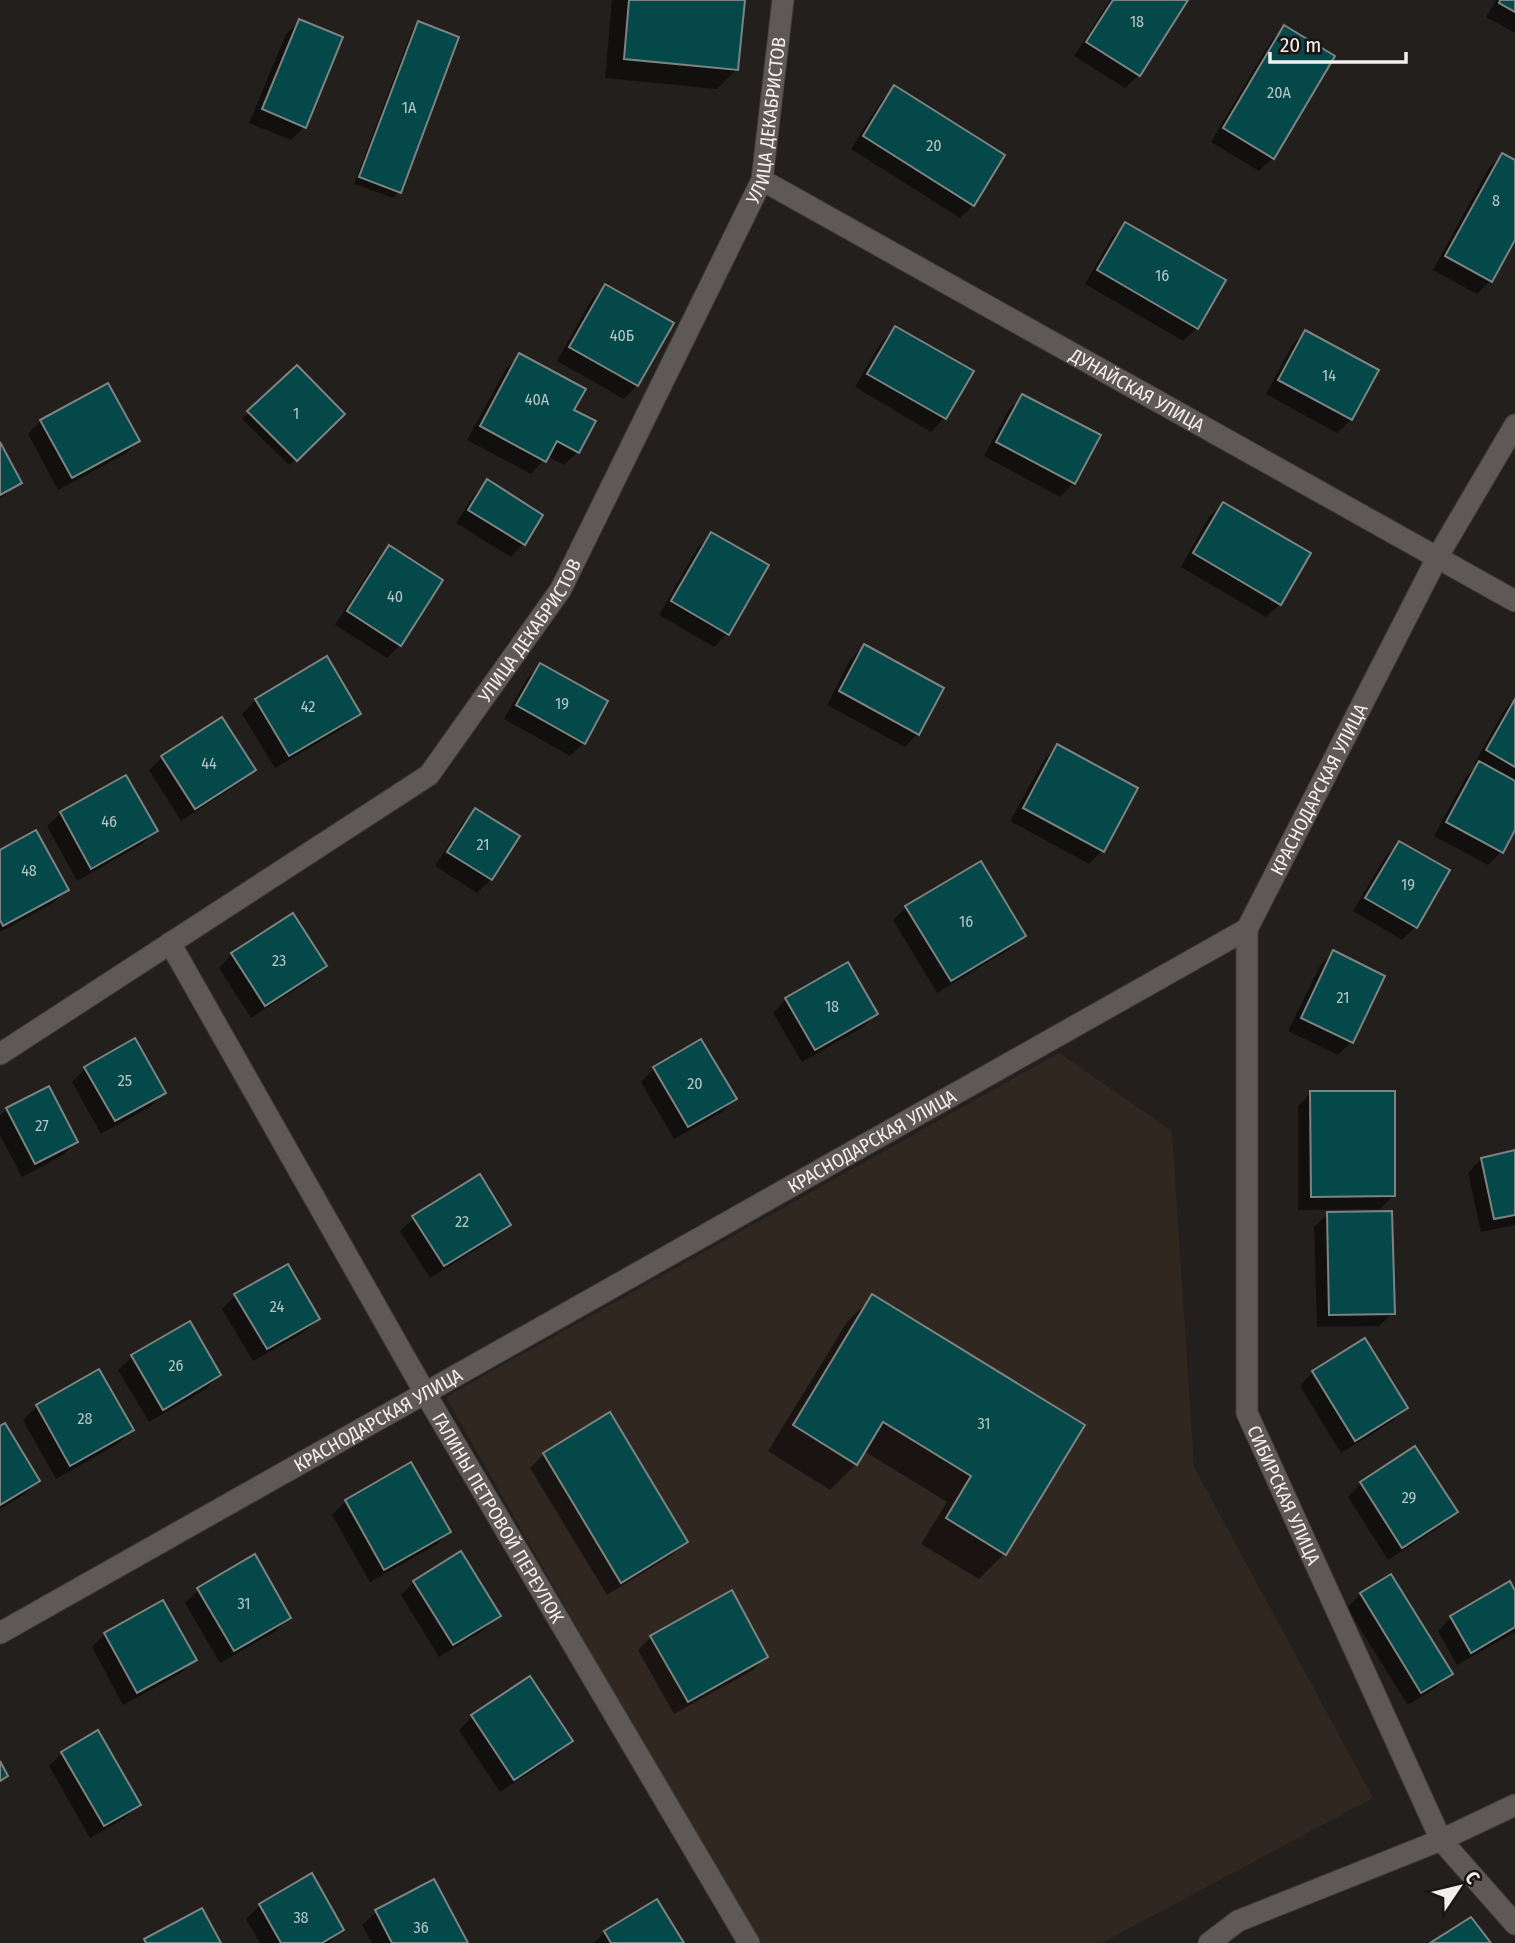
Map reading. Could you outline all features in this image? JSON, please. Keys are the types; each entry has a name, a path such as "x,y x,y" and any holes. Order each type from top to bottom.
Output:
{"street":[{"name":"УЛИЦА ДЕКАБРИСТОВ","path":"0,1054 429,775 561,589 762,180 783,0"},
{"name":"ДУНАЙСКАЯ УЛИЦА","path":"762,180 1515,601"},
{"name":"КРАСНОДАРСКАЯ УЛИЦА","path":"0,1633 1247,929 1438,556 1515,425"},
{"name":"СИБИРСКАЯ УЛИЦА","path":"1247,929 1247,1413 1441,1840 1515,1924"},
{"name":"ГАЛИНЫ ПЕТРОВОЙ ПЕРЕУЛОК","path":"170,943 425,1393 749,1943"},
{"path":"1209,1943 1238,1921 1441,1840 1515,1805"}],"shaded area":[{"path":"1059,1053 1172,1131 1194,1467 1373,1798 1102,1943 756,1943 446,1397"}],"building":[{"path":"629,0 745,0 738,70 624,59"},
{"path":"1113,0 1188,0 1140,76 1086,42"},
{"path":"1500,0 1515,0 1515,12 1499,3"},
{"path":"299,19 343,37 306,128 262,109"},
{"path":"418,21 459,37 401,193 359,177"},
{"path":"1284,25 1335,56 1274,159 1223,128"},
{"path":"894,85 1005,155 974,206 863,136"},
{"path":"1502,153 1515,160 1515,240 1492,282 1445,256"},
{"path":"1125,222 1226,280 1198,329 1097,270"},
{"path":"605,284 674,323 638,386 569,347"},
{"path":"895,326 974,371 946,419 867,374"},
{"path":"1305,330 1379,370 1352,420 1278,380"},
{"path":"519,353 586,389 574,410 596,421 579,453 557,441 546,462 480,426"},
{"path":"297,365 345,414 297,461 247,411"},
{"path":"108,383 140,441 72,478 40,420"},
{"path":"1022,394 1101,435 1075,484 996,442"},
{"path":"0,442 22,483 0,495"},
{"path":"487,479 543,515 525,545 468,510"},
{"path":"1223,502 1311,553 1281,605 1193,553"},
{"path":"711,532 769,565 729,635 671,601"},
{"path":"389,545 443,580 401,646 347,611"},
{"path":"864,644 944,688 919,735 839,691"},
{"path":"327,656 361,714 289,756 255,699"},
{"path":"540,663 608,701 585,744 516,705"},
{"path":"1515,699 1515,767 1486,750"},
{"path":"222,717 256,770 195,809 161,756"},
{"path":"1057,744 1138,788 1104,852 1023,808"},
{"path":"1479,761 1515,781 1515,830 1503,853 1446,822"},
{"path":"126,775 158,831 91,869 60,812"},
{"path":"475,808 520,836 492,880 447,852"},
{"path":"36,830 69,890 3,926 0,920 0,850"},
{"path":"1399,841 1450,870 1417,928 1365,898"},
{"path":"981,861 1026,936 951,981 905,906"},
{"path":"293,913 327,966 265,1006 231,953"},
{"path":"1333,950 1385,976 1353,1043 1301,1018"},
{"path":"848,962 878,1014 815,1050 785,998"},
{"path":"135,1038 166,1093 115,1121 84,1067"},
{"path":"701,1039 737,1099 688,1127 653,1067"},
{"path":"49,1086 78,1142 35,1164 6,1108"},
{"path":"1310,1091 1395,1091 1395,1196 1311,1197"},
{"path":"1515,1150 1515,1215 1494,1219 1481,1158"},
{"path":"480,1174 511,1225 444,1266 412,1216"},
{"path":"1392,1211 1395,1314 1329,1315 1327,1212"},
{"path":"288,1264 320,1319 267,1349 234,1294"},
{"path":"872,1294 1085,1425 1006,1555 946,1518 971,1476 883,1422 857,1465 793,1425"},
{"path":"190,1321 221,1375 163,1410 131,1355"},
{"path":"1365,1338 1408,1408 1355,1441 1312,1371"},
{"path":"99,1369 134,1430 70,1466 36,1405"},
{"path":"610,1412 688,1542 621,1583 543,1453"},
{"path":"5,1423 40,1481 0,1505 0,1426"},
{"path":"1415,1446 1458,1512 1402,1548 1360,1482"},
{"path":"411,1462 451,1532 384,1570 345,1500"},
{"path":"461,1551 501,1616 453,1645 413,1581"},
{"path":"255,1554 291,1618 234,1651 197,1588"},
{"path":"1391,1574 1453,1674 1421,1693 1360,1593"},
{"path":"1510,1581 1515,1591 1515,1627 1471,1653 1450,1616"},
{"path":"732,1590 768,1657 688,1702 650,1636"},
{"path":"163,1600 197,1660 137,1693 104,1633"},
{"path":"530,1676 573,1741 514,1780 471,1715"},
{"path":"98,1730 141,1805 104,1826 61,1752"},
{"path":"0,1761 8,1776 0,1781"},
{"path":"312,1873 344,1930 322,1943 281,1943 259,1904"},
{"path":"434,1879 468,1943 392,1943 375,1910"},
{"path":"657,1899 684,1943 611,1943 604,1931"},
{"path":"202,1908 221,1943 146,1943 144,1939"},
{"path":"1471,1917 1491,1943 1430,1943"}]}
